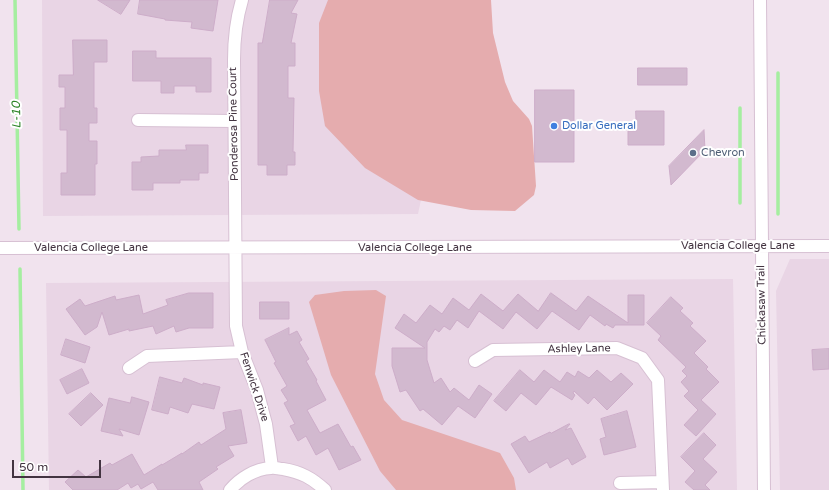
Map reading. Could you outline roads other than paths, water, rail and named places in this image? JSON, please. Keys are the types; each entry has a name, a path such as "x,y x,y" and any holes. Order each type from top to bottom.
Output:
{"street":[{"name":"Ponderosa Pine Court","path":"236,248 234,43 238,13 242,0"},
{"name":"Chickasaw Trail","path":"760,0 764,490"},
{"path":"138,120 234,121"},
{"name":"Valencia College Lane","path":"0,248 829,246"},
{"name":"Fenwick Drive","path":"236,248 236,326 242,352 257,390 266,424 272,467"},
{"name":"Ashley Lane","path":"475,361 493,350 617,348 642,358 658,380 663,486"},
{"path":"129,368 146,356 242,352"},
{"path":"230,490 248,475 259,470 272,467 297,472 317,483 325,490"},
{"path":"620,483 663,486"}],"waterway":[{"name":"L-10","path":"15,0 19,229"},
{"path":"778,73 778,214"},
{"path":"740,108 740,203"},
{"name":"L-10","path":"20,269 23,490"}],"place":[{"name":"Dollar General","path":"554,126"},
{"name":"Chevron","path":"693,153"}]}
